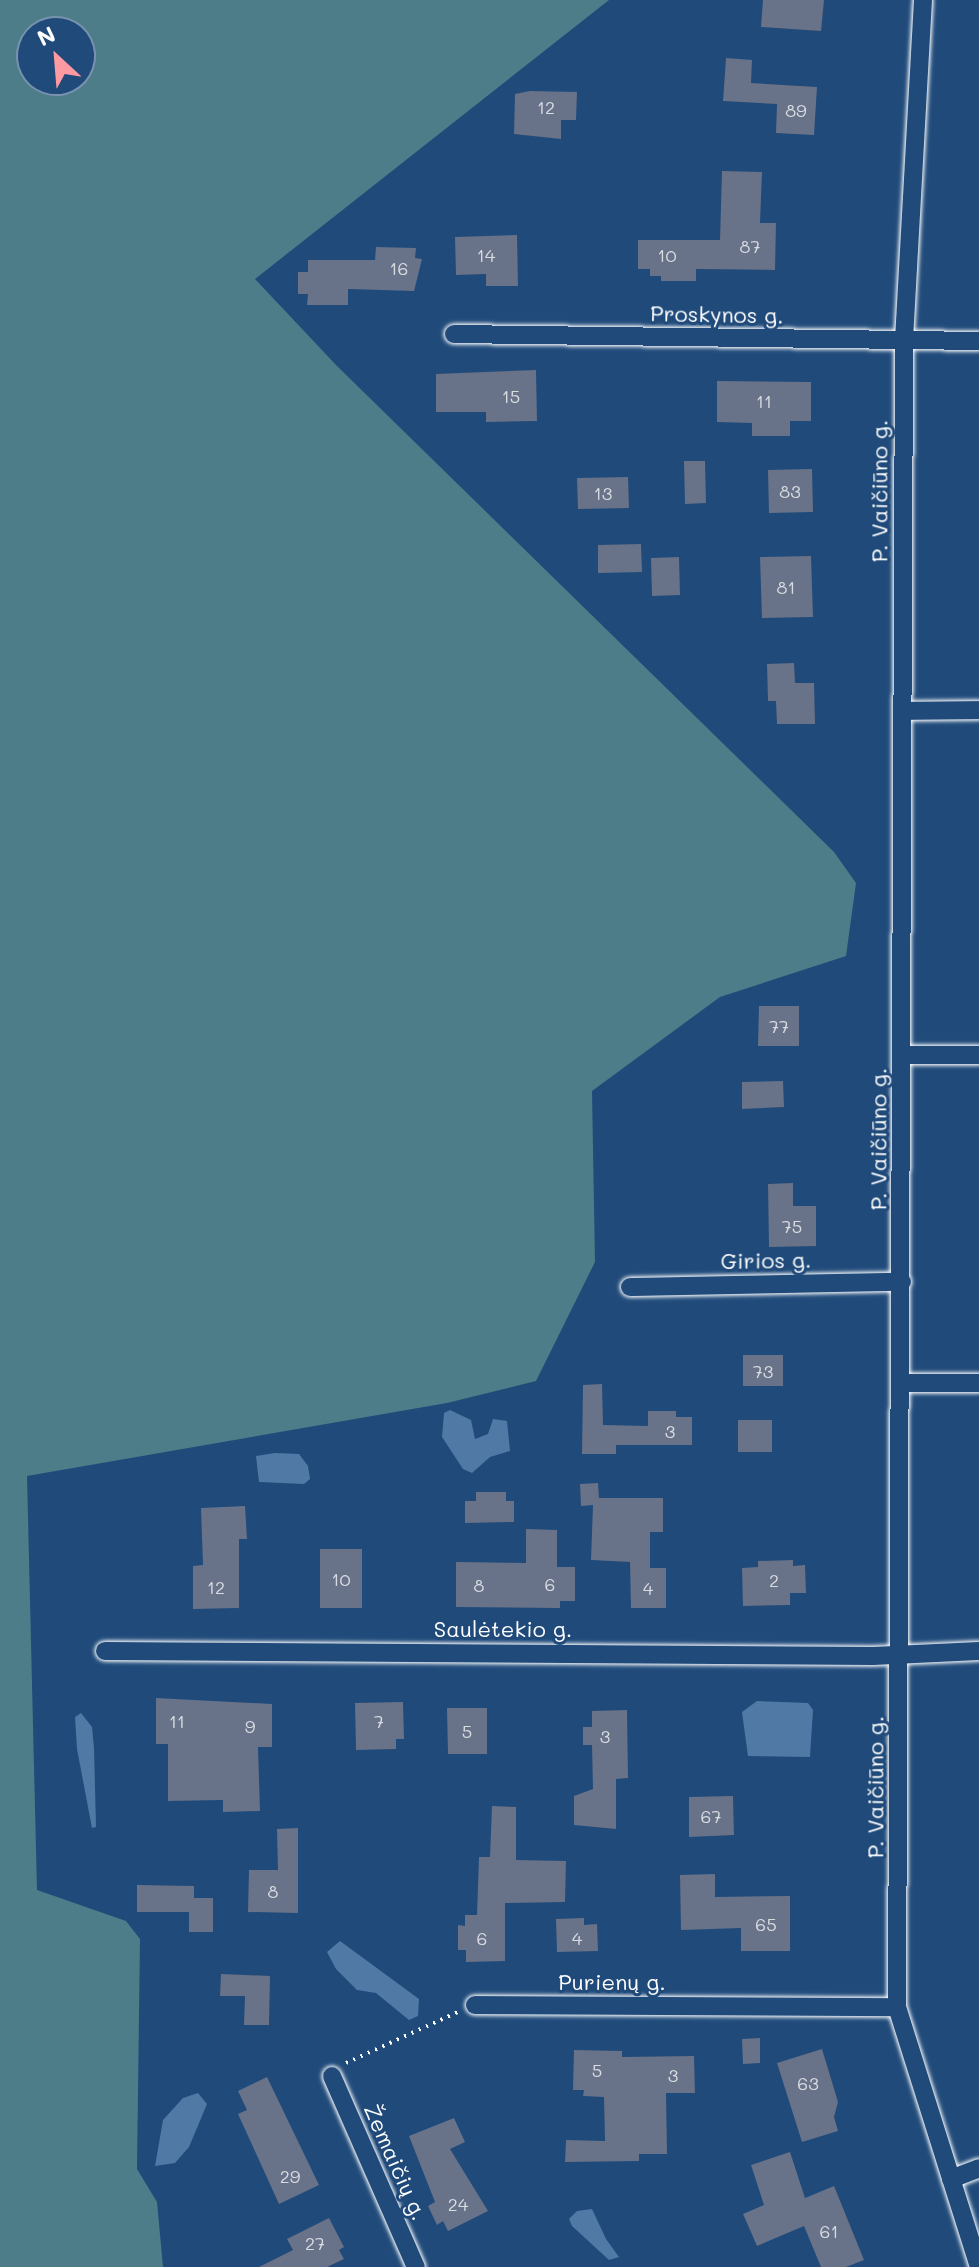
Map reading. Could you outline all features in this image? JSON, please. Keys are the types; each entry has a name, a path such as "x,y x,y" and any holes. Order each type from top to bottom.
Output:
{"street":[{"name":"P. Vaičiūno g.","path":"923,0 904,341 897,2007 979,2267"},
{"name":"Proskynos g.","path":"454,334 979,341"},
{"path":"902,711 979,710"},
{"path":"902,1055 979,1055"},
{"name":"Girios g.","path":"630,1287 902,1282"},
{"path":"902,1383 979,1383"},
{"name":"Saulėtekio g.","path":"105,1651 900,1654 979,1651"},
{"name":"Purienų g.","path":"475,2005 897,2007"},
{"name":"Žemaičių g.","path":"336,2071 416,2267"},
{"path":"951,2179 979,2168"}],"path":[{"path":"336,2071 475,2005"}],"green space":[{"path":"0,0 609,0 255,279 337,366 834,852 856,883 846,956 720,997 592,1091 595,1262 536,1381 447,1403 27,1476 37,1890 126,1921 140,1939 137,2169 157,2202 163,2267 0,2267"}],"water":[{"path":"450,1410 471,1420 475,1439 488,1434 493,1419 507,1421 510,1451 490,1457 472,1473 463,1469 442,1437 444,1413"},
{"path":"299,1454 308,1466 310,1479 304,1484 259,1482 256,1456"},
{"path":"757,1701 808,1703 813,1710 810,1757 748,1756 742,1712"},
{"path":"81,1713 92,1727 96,1827 92,1828 77,1749 75,1717"},
{"path":"340,1941 419,1999 418,2016 409,2020 376,1993 357,1990 336,1969 327,1952"},
{"path":"198,2093 207,2104 189,2147 175,2163 155,2166 163,2120 183,2098"},
{"path":"592,2209 606,2239 619,2257 609,2260 572,2226 569,2219 577,2211"}],"building":[{"path":"763,0 824,0 821,31 761,27"},
{"path":"726,58 752,60 751,83 817,87 814,135 776,133 777,104 723,101"},
{"path":"530,91 577,92 576,120 561,120 561,139 514,134 515,94"},
{"path":"722,171 762,172 760,223 776,223 775,270 696,269 696,281 661,281 661,276 650,276 650,269 638,269 638,240 720,240"},
{"path":"517,235 518,286 486,286 486,274 456,275 455,237"},
{"path":"376,247 416,248 415,258 422,259 414,291 348,289 348,305 307,305 308,294 298,294 298,272 308,272 308,260 375,260"},
{"path":"536,370 537,421 486,422 486,412 436,412 436,374"},
{"path":"717,381 811,382 811,421 790,421 790,436 752,436 752,423 717,422"},
{"path":"684,461 705,461 706,503 685,504"},
{"path":"812,469 813,512 769,513 768,470"},
{"path":"628,477 629,508 578,509 577,478"},
{"path":"641,544 642,572 598,573 598,545"},
{"path":"811,556 813,617 762,618 760,557"},
{"path":"679,557 680,595 652,596 651,558"},
{"path":"794,663 795,683 814,683 815,724 777,724 776,701 768,701 767,664"},
{"path":"759,1006 799,1006 799,1046 758,1046"},
{"path":"783,1081 784,1107 742,1109 742,1082"},
{"path":"793,1183 793,1206 816,1206 816,1246 769,1247 768,1184"},
{"path":"743,1355 783,1355 783,1386 743,1386"},
{"path":"602,1384 603,1425 648,1426 648,1411 676,1411 676,1417 692,1417 692,1445 616,1445 616,1454 582,1454 583,1385"},
{"path":"738,1420 772,1420 772,1452 738,1452"},
{"path":"598,1483 599,1498 663,1498 663,1532 650,1532 650,1568 666,1568 666,1608 631,1608 630,1562 591,1560 593,1505 581,1506 580,1484"},
{"path":"476,1492 506,1492 506,1501 514,1501 514,1522 465,1523 465,1501 476,1501"},
{"path":"245,1506 247,1539 239,1539 239,1608 193,1609 193,1566 203,1565 201,1508"},
{"path":"526,1529 557,1530 557,1567 575,1567 575,1601 560,1601 560,1608 456,1607 456,1562 526,1563"},
{"path":"320,1549 362,1549 362,1608 320,1608"},
{"path":"793,1560 793,1566 805,1565 806,1593 790,1593 790,1605 743,1606 742,1568 758,1567 758,1561"},
{"path":"156,1698 272,1704 272,1747 258,1747 260,1811 223,1812 223,1800 168,1801 168,1744 156,1744"},
{"path":"403,1702 404,1739 396,1739 396,1749 356,1750 355,1703"},
{"path":"447,1708 487,1708 487,1754 448,1754"},
{"path":"627,1710 628,1778 616,1779 616,1829 574,1825 574,1796 593,1789 592,1745 583,1745 583,1727 592,1727 592,1711"},
{"path":"733,1796 734,1835 689,1837 689,1797"},
{"path":"492,1806 516,1807 516,1860 566,1861 565,1902 505,1903 505,1961 466,1962 466,1950 458,1950 458,1925 465,1926 465,1915 477,1915 479,1857 490,1857"},
{"path":"298,1828 298,1913 248,1912 249,1870 278,1870 277,1829"},
{"path":"715,1874 715,1897 790,1896 790,1951 741,1951 741,1928 681,1930 680,1875"},
{"path":"137,1885 194,1886 194,1898 213,1898 213,1932 189,1932 189,1912 137,1912"},
{"path":"584,1918 584,1925 597,1924 598,1951 557,1952 556,1919"},
{"path":"221,1974 270,1976 269,2025 244,2025 245,1996 220,1996"},
{"path":"760,2038 760,2063 743,2064 742,2039"},
{"path":"822,2049 838,2102 834,2117 838,2131 802,2142 777,2063"},
{"path":"574,2050 622,2051 622,2057 694,2056 695,2093 666,2093 667,2154 639,2154 639,2161 565,2162 566,2140 605,2141 604,2097 583,2096 584,2090 573,2090"},
{"path":"267,2077 319,2185 279,2204 238,2114 247,2110 238,2091"},
{"path":"454,2118 465,2142 450,2149 488,2211 448,2231 443,2221 437,2225 428,2206 435,2202 409,2136"},
{"path":"790,2152 805,2198 834,2186 864,2260 846,2267 821,2267 804,2226 757,2246 743,2214 764,2205 751,2165"},
{"path":"329,2218 344,2247 339,2250 344,2259 327,2267 259,2267 293,2250 287,2239"}]}
